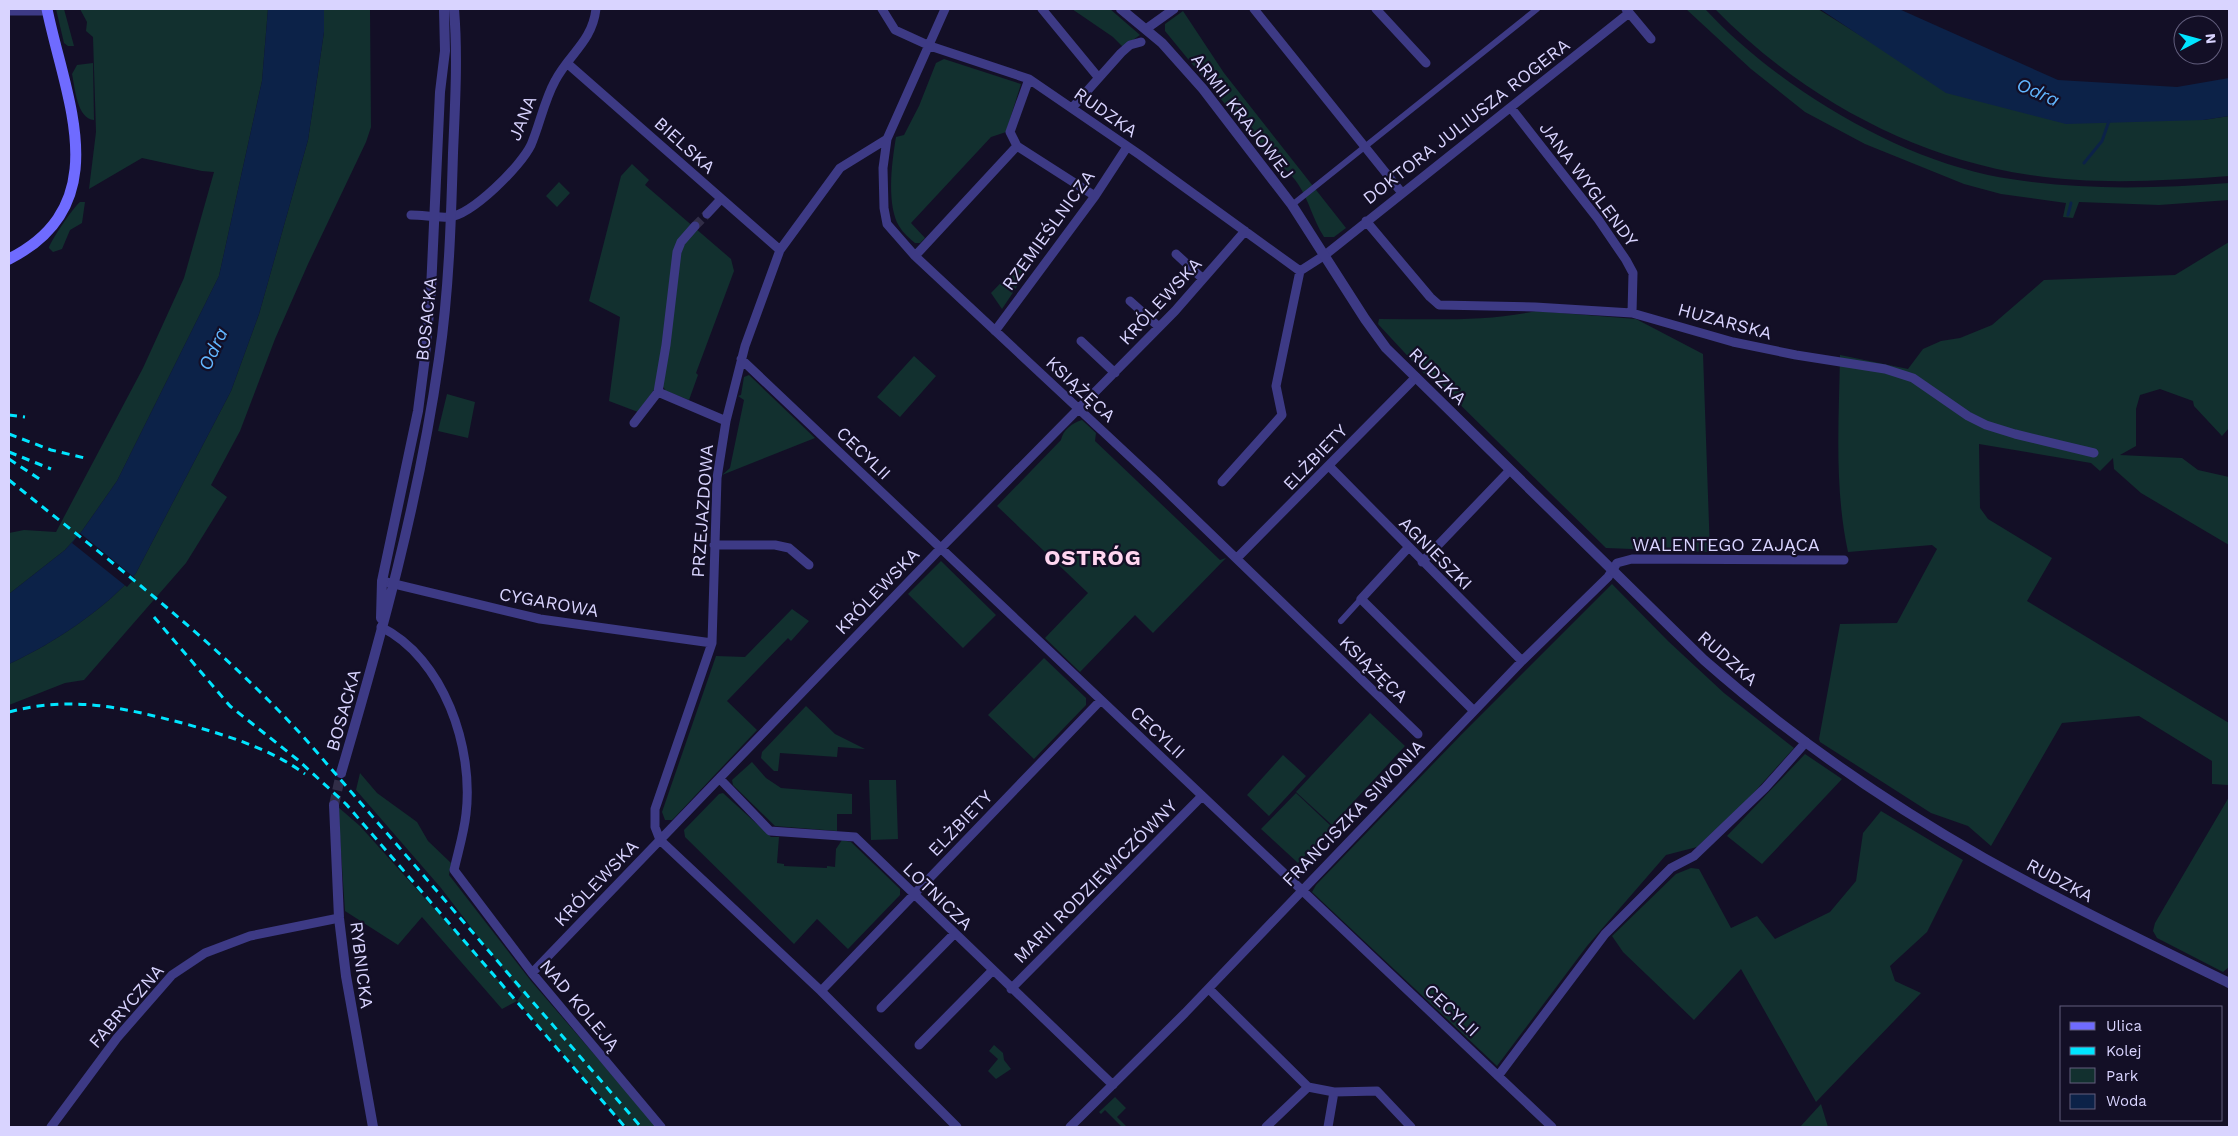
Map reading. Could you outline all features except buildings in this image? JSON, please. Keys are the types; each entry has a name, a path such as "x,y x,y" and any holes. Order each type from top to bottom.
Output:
{"main road":[{"path":"9,259 32,246 57,218 68,198 75,176 77,155 71,106 47,10"}],"street":[{"name":"BOSACKA","path":"381,627 382,581 418,411 431,290 440,92 445,52 444,9"},
{"name":"BOSACKA","path":"341,773 394,584 420,466 439,359 446,292 456,85 454,9"},
{"name":"JANA","path":"450,217 463,211 493,190 516,168 530,146 555,79 587,38 596,9"},
{"name":"RUDZKA","path":"882,9 895,30 930,46 1028,79 1127,147 1300,272"},
{"name":"KSIĄŻĘCA","path":"945,9 887,139 883,177 884,208 888,224 915,256 1237,558 1418,734"},
{"path":"1042,9 1098,77"},
{"name":"ARMII KRAJOWEJ","path":"1121,9 1146,29 1176,58 1203,89 1292,205 1324,255"},
{"path":"1146,29 1174,9"},
{"path":"1254,9 1402,193"},
{"path":"1376,9 1426,63"},
{"path":"1292,205 1537,9"},
{"path":"9,12 47,10"},
{"path":"1627,11 1651,39"},
{"name":"DOKTORA JULIUSZA ROGERA","path":"1324,255 1511,108 1627,11"},
{"path":"1072,108 1125,48 1141,42"},
{"name":"BIELSKA","path":"568,64 780,250"},
{"path":"1028,79 1010,132 1017,146 1095,196"},
{"name":"JANA WYGLENDY","path":"1511,108 1598,219 1626,260 1633,273 1632,313"},
{"name":"PRZEJAZDOWA","path":"660,840 655,827 655,809 712,643 717,478 726,421 742,359 780,250 840,168 887,139"},
{"path":"915,256 1017,146"},
{"name":"RZEMIEŚLNICZA","path":"994,331 1095,196 1127,147"},
{"path":"707,214 721,199"},
{"path":"411,215 450,217"},
{"name":"HUZARSKA","path":"1366,221 1430,297 1439,305 1535,307 1632,313 1733,342 1903,374 1919,381 1980,422 2014,434 2094,453"},
{"path":"634,422 658,392 666,345 677,252 681,242 695,226"},
{"name":"KRÓLEWSKA","path":"532,973 940,549 1115,373 1245,231"},
{"path":"1176,254 1203,279"},
{"path":"1222,482 1282,415 1276,386 1300,272 1324,255"},
{"name":"RUDZKA","path":"1324,255 1375,333 1416,377 1711,666 1806,742 1866,784 1984,858 2063,901 2229,983"},
{"path":"1130,301 1158,327"},
{"path":"1081,341 1115,373"},
{"name":"CECYLII","path":"742,359 940,549 1552,1127"},
{"name":"ELŻBIETY","path":"1237,558 1416,377"},
{"path":"658,392 726,421"},
{"name":"AGNIESZKI","path":"1329,466 1408,548 1522,660"},
{"path":"1422,562 1510,470"},
{"path":"714,545 775,545 789,548 809,566"},
{"path":"1341,621 1408,548"},
{"name":"WALENTEGO ZAJĄCA","path":"1522,660 1582,603 1617,563 1632,559 1844,560"},
{"name":"CYGAROWA","path":"382,581 540,619 712,643"},
{"path":"1361,599 1473,710"},
{"name":"NAD KOLEJĄ","path":"381,627 399,637 436,676 455,722 466,770 466,814 454,870 532,973 661,1127"},
{"name":"FRANCISZKA SIWONIA","path":"1070,1127 1209,989 1522,660"},
{"name":"ELŻBIETY","path":"821,991 1101,700"},
{"path":"1498,1076 1604,934 1671,868 1694,856 1765,788 1806,742"},
{"name":"LOTNICZA","path":"720,779 770,831 855,838 1113,1085"},
{"name":"MARII RODZIEWICZÓWNY","path":"1011,988 1202,796"},
{"name":"RYBNICKA","path":"334,806 339,918 353,1022 373,1127"},
{"path":"660,840 821,991 957,1127"},
{"name":"FABRYCZNA","path":"51,1127 117,1038 172,975 205,954 250,936 339,918"},
{"path":"881,1008 954,934"},
{"path":"919,1045 992,971"},
{"path":"1209,989 1308,1087 1334,1092 1377,1091 1411,1127"},
{"path":"1266,1127 1308,1087"},
{"path":"1328,1127 1334,1092"}],"green space":[{"path":"56,9 64,9 74,46 68,46 64,43"},
{"path":"80,9 268,9 262,81 219,276 117,481 82,531 65,550 9,594 9,533 24,530 56,532 143,368 184,278 214,172 142,158 89,189 96,132 93,37 86,31 87,22"},
{"path":"324,9 370,9 371,127 366,142 275,339 240,431 211,485 227,497 186,563 84,680 65,683 9,705 9,664 61,636 94,613 136,573 231,391 259,314 308,140 324,32"},
{"path":"1072,9 1110,9 1140,35 1123,47 1113,37"},
{"path":"1686,9 1705,9 1733,37 1765,63 1799,89 1835,112 1873,133 1950,165 1988,175 2018,180 2078,186 2169,187 2229,183 2229,200 2159,205 2079,202 2073,218 2063,217 2066,203 2001,194 1964,184 1865,144 1805,112 1751,69"},
{"path":"1715,9 1818,9 1866,39 2203,120 2229,116 2229,176 2154,181 2079,180 2030,175 1985,166 1942,153 1899,137 1859,117 1820,94 1782,68 1747,40"},
{"path":"1183,11 1224,73 1346,228 1334,237 1324,237 1295,179 1266,154 1165,31 1165,24"},
{"path":"944,59 1021,84 1006,132 991,137 911,223 925,238 920,243 915,243 899,226 892,206 891,182 894,147 896,137 904,135 919,106 936,63"},
{"path":"93,63 94,120 88,118 80,109 72,74 77,65"},
{"path":"632,164 649,180 645,185 731,259 734,271 696,373 698,375 689,400 666,391 658,379 656,387 638,412 609,401 620,317 589,301 621,176"},
{"path":"559,182 570,193 557,207 546,196"},
{"path":"80,202 85,202 82,223 70,230 62,249 53,252 49,248 53,239"},
{"path":"2229,242 2229,428 2222,436 2194,406 2193,401 2160,389 2140,395 2136,409 2136,446 2120,455 2182,458 2198,470 2229,477 2229,545 2141,493 2114,469 2113,458 2100,471 2091,463 1979,444 1980,508 1988,519 2052,558 2027,601 2229,723 2229,783 2228,785 2212,784 2212,761 2139,716 2062,723 1991,846 1968,826 1931,813 1820,742 1819,739 1840,624 1897,623 1937,549 1932,545 1848,552 1839,479 1840,355 1908,369 1923,349 1941,341 1960,338 1992,325 2044,280 2175,275"},
{"path":"1021,262 1032,264 1002,309 991,293"},
{"path":"1536,311 1636,319 1703,354 1710,552 1606,548 1434,379 1429,379 1378,324 1379,319 1478,318 1517,315"},
{"path":"914,356 936,376 900,417 877,397"},
{"path":"749,375 815,438 722,475 730,468 744,400 738,396 741,395 744,377"},
{"path":"447,394 475,402 468,438 438,431"},
{"path":"1082,420 1096,433 1095,441 1220,560 1226,558 1153,633 1135,615 1080,672 1045,638 1088,593 997,506 1061,440 1068,427"},
{"path":"941,561 996,615 963,648 908,594"},
{"path":"1612,584 1668,641 1724,693 1794,748 1750,797 1697,847 1666,855 1587,946 1497,1066 1312,892 1316,885 1460,736"},
{"path":"792,609 809,621 791,641 788,638 727,701 757,730 672,820 665,820 662,812 716,656 745,657"},
{"path":"1044,658 1086,698 1086,705 1034,759 988,715"},
{"path":"806,706 835,734 865,749 838,747 837,757 780,753 778,771 774,771 761,758 762,752"},
{"path":"1370,713 1405,746 1332,825 1296,792"},
{"path":"1805,754 1842,779 1762,864 1727,836"},
{"path":"1283,755 1306,776 1269,816 1247,795"},
{"path":"752,762 766,778 781,788 852,794 852,814 837,814 837,831 775,826 733,785 732,780"},
{"path":"360,773 377,793 417,822 428,841 451,863 449,875 531,981 657,1127 627,1127 517,1001 522,994 441,888 356,790"},
{"path":"869,780 896,780 898,839 871,840"},
{"path":"723,793 771,837 779,837 777,863 784,864 784,866 835,867 836,849 842,840 851,842 900,889 900,895 848,949 817,919 794,944 685,837 684,830 719,794"},
{"path":"1296,793 1332,827 1298,863 1261,829"},
{"path":"2229,797 2229,967 2223,972 2157,938 2153,931 2155,923"},
{"path":"338,807 360,826 517,1001 502,1009 422,917 398,945 345,911"},
{"path":"1881,811 1963,860 1927,932 1890,966 1895,981 1921,993 1816,1102 1741,969 1694,1020 1623,952 1612,936 1676,874 1691,868 1699,869 1731,928 1757,916 1775,939 1830,912 1856,881 1863,833"},
{"path":"994,1045 1003,1053 1004,1060 1011,1069 996,1079 988,1071 998,1059 989,1051"},
{"path":"1115,1097 1126,1108 1117,1117 1127,1127 1122,1127 1105,1110 1101,1114 1099,1112"},
{"path":"1821,1104 1828,1127 1800,1127"}],"water":[{"name":"Odra","path":"268,9 324,9 324,32 308,140 259,314 231,391 136,573 94,613 61,636 9,664 9,594 65,550 82,531 117,481 219,276 262,81"},
{"name":"Odra","path":"1820,9 1899,9 2058,80 2177,87 2229,78 2229,116 2203,120 2066,124 1946,93"}],"pier":[{"path":"80,533 135,578 127,587 72,543"}],"waterway":[{"path":"2084,163 2102,141 2109,121"},
{"path":"2068,215 2071,203"}],"tunnel":[{"path":"695,226 707,214"},
{"path":"334,805 341,773"}],"railway":[{"path":"9,415 25,417"},
{"path":"9,434 51,450 89,459"},
{"path":"9,452 51,469"},
{"path":"9,459 44,482"},
{"path":"9,480 164,605 274,706 308,742 641,1127"},
{"path":"154,617 230,706 298,760 346,804 625,1127"},
{"path":"9,712 55,704 77,704 141,713 233,738 263,750 305,774"}],"district":[{"name":"OSTRÓG","path":"1093,557"}]}
